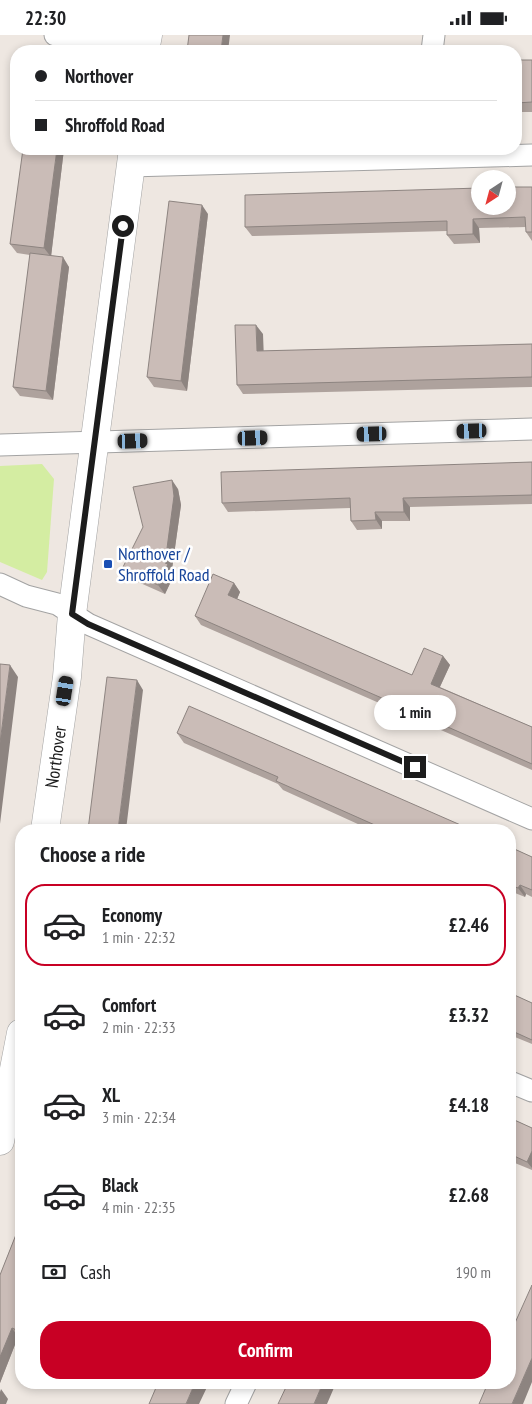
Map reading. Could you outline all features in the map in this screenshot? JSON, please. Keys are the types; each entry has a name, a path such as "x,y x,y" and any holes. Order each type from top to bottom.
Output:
{"street":[{"path":"55,35 146,44"},
{"path":"132,157 276,155"},
{"name":"Northover","path":"47,824 68,677 72,614 132,157"},
{"path":"0,445 532,429"},
{"path":"0,584 26,596 57,604 88,624 532,819"},
{"path":"0,1141 3,1112 15,1059"},
{"path":"516,1084 532,1091"},
{"path":"236,1404 243,1389"}],"green space":[{"path":"42,464 54,479 47,572 42,580 0,562 0,466"}],"building":[{"path":"189,35 223,35 222,45 188,45"},
{"path":"522,60 532,60 532,102 522,103"},
{"path":"22,155 56,155 44,248 10,244"},
{"path":"516,187 532,187 532,232 526,232 525,217 473,219 473,234 447,235 447,221 245,227 245,195 471,188 471,215 516,215"},
{"path":"169,201 202,205 181,381 147,377"},
{"path":"30,253 63,257 46,391 13,387"},
{"path":"235,325 256,325 257,351 532,344 532,377 237,385"},
{"path":"532,462 532,495 403,498 404,512 375,512 376,520 351,521 350,498 222,503 221,472"},
{"path":"172,480 174,496 165,563 168,564 158,585 122,569 143,527 133,487"},
{"path":"213,574 234,583 228,595 412,675 424,648 443,656 431,684 532,727 532,764 195,616"},
{"path":"0,664 10,665 0,743"},
{"path":"107,677 137,680 119,824 89,824"},
{"path":"189,706 458,824 373,824 276,781 278,777 177,733"},
{"path":"516,850 532,857 532,890 520,885 518,888 516,887"},
{"path":"516,996 532,1003 532,1040 516,1033"},
{"path":"516,1121 532,1128 532,1151 527,1162 516,1157"},
{"path":"15,1237 15,1329 12,1328 0,1357 0,1275"},
{"path":"532,1285 532,1358 512,1404 479,1404 485,1389 516,1389 516,1321"},
{"path":"155,1389 192,1389 186,1404 149,1404"},
{"path":"285,1389 320,1389 314,1404 278,1404"}],"place":[{"name":"Northover / Shroffold Road","path":"108,564"}],"route":[{"path":"123,226 72,614 88,624 415,767"}]}
